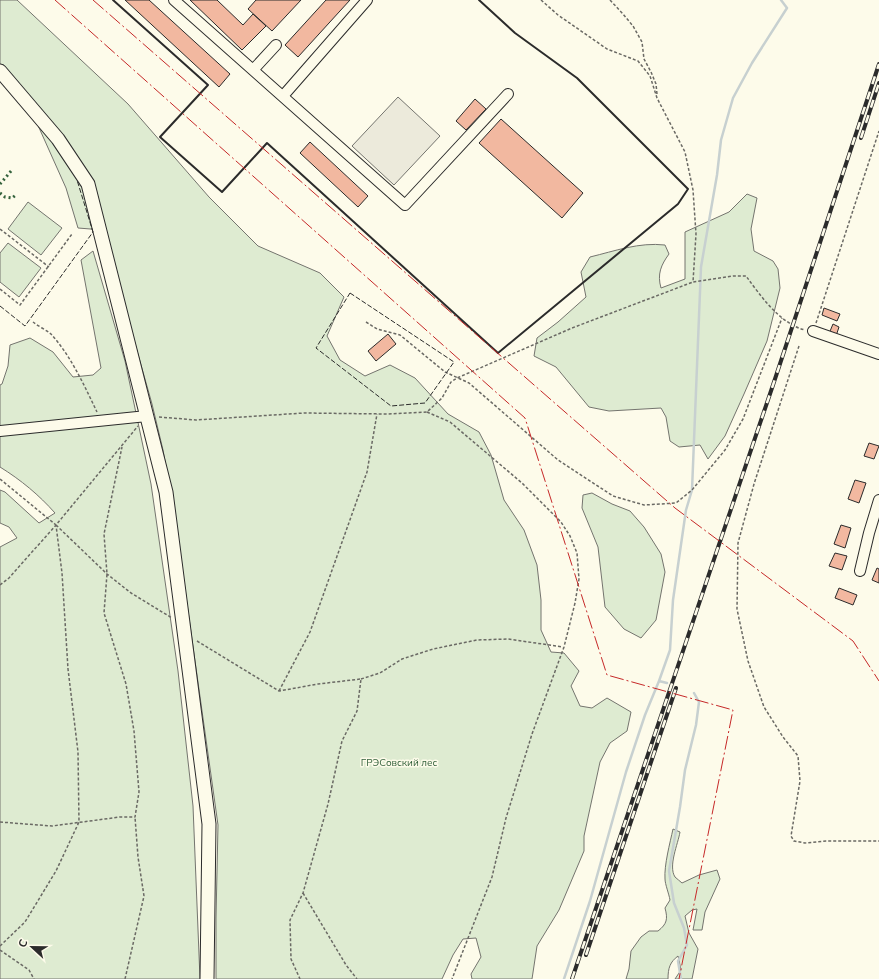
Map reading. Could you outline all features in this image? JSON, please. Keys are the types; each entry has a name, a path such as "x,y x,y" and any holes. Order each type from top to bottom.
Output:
{"main road":[{"path":"0,71 58,138 88,184 166,492 210,824 207,979"}],"street":[{"path":"174,0 405,205 508,94"},
{"path":"283,96 367,0"},
{"path":"253,70 276,45"},
{"path":"813,331 879,354"},
{"path":"0,431 147,416"},
{"path":"860,571 879,500"}],"path":[{"path":"541,0 558,15 608,49 638,61 650,76 657,98 685,152 693,190 696,234 693,282"},
{"path":"610,0 624,14 642,42 644,59 656,84 657,98"},
{"path":"427,412 442,398 451,382 457,378 572,328 693,282 733,276 746,276 759,295 782,318 797,328 813,331 879,131"},
{"path":"0,229 49,267"},
{"path":"0,289 20,305 72,234"},
{"path":"366,322 377,329 400,335 445,372 469,383 558,460 613,496 644,505 676,503 692,490 725,450 743,419 782,318"},
{"path":"33,322 50,334 70,360 101,420"},
{"path":"799,346 754,484 738,543 737,609 748,661 764,707 783,738 798,756 800,781 791,836 794,841 805,843 826,841 879,842"},
{"path":"0,585 9,578 56,525 147,416 196,420 304,412 377,414 427,412 450,422 522,483 561,522 570,536 577,553 579,579 575,603 564,647 532,734 506,818 492,877 452,979"},
{"path":"279,691 310,632 342,545 367,472 377,414"},
{"path":"122,445 104,534 107,574 104,613 126,684 134,731 139,792 135,817 138,857 144,896 125,979"},
{"path":"0,479 56,525 107,574 131,593 279,691 318,684 361,679 380,673 402,659 433,649 477,640 508,639 564,647"},
{"path":"0,946 25,922 56,871 79,822 78,752 68,669 62,573 56,525"},
{"path":"300,979 291,959 290,920 303,893 328,804 342,741 356,711 361,679"},
{"path":"0,822 52,826 120,817 135,817"},
{"path":"303,893 346,965 357,979"},
{"path":"0,950 29,970 34,979"}],"green space":[{"name":"ГРЭСовский лес","path":"0,0 17,0 128,104 209,197 258,246 320,273 344,297 327,336 340,360 365,376 390,365 415,378 448,414 479,432 491,455 504,500 524,530 537,565 541,600 541,630 551,652 564,653 579,671 571,686 580,706 592,708 607,698 631,712 627,731 610,743 600,762 584,836 584,851 559,910 537,946 532,979 472,979 471,974 481,957 476,938 463,939 453,955 442,979 216,979 218,825 174,511 163,450 152,404 103,230 78,228 66,188 32,112 0,75"},
{"path":"747,194 757,198 751,229 754,251 773,261 778,269 780,288 767,341 725,436 708,459 700,445 679,447 670,441 666,417 661,408 609,411 589,407 556,367 534,356 537,338 558,322 586,297 581,272 590,257 636,246 655,244 665,245 669,254 660,270 659,278 661,288 685,279 685,232 729,212"},
{"path":"28,202 62,228 41,255 8,229"},
{"path":"8,243 41,268 19,297 0,282 0,253"},
{"path":"93,251 125,361 151,484 178,671 193,806 200,979 0,979 0,547 17,538 9,527 0,523 0,490 5,492 39,523 55,513 29,488 0,467 0,385 2,384 8,366 10,345 30,338 53,352 73,377 93,375 101,368 81,260"},
{"path":"592,493 612,504 630,511 644,527 661,554 665,572 656,620 641,638 624,629 605,607 598,547 582,508 583,495"},
{"path":"673,829 680,832 673,861 673,872 675,877 682,883 699,875 717,870 720,879 705,912 702,930 693,930 697,909 692,910 685,916 689,933 698,949 692,979 675,979 681,970 678,956 670,966 668,979 626,979 631,951 641,937 649,931 658,931 666,921 665,908 670,900 665,879 665,867"}],"shaded area":[{"path":"398,97 440,136 394,185 352,146"}],"building":[{"path":"125,0 149,0 230,74 219,87"},
{"path":"190,0 217,0 243,25 253,14 266,26 242,50"},
{"path":"256,0 301,0 272,31 248,9"},
{"path":"326,0 350,0 298,57 285,45"},
{"path":"475,99 486,109 466,130 456,121"},
{"path":"501,119 583,193 562,218 479,143"},
{"path":"310,142 368,196 358,207 300,153"},
{"path":"824,308 840,314 837,321 822,315"},
{"path":"833,324 839,327 835,339 828,336"},
{"path":"388,334 396,344 376,361 368,351"},
{"path":"869,443 879,446 874,459 864,456"},
{"path":"855,480 866,483 859,503 848,499"},
{"path":"841,525 851,528 845,548 834,544"},
{"path":"835,553 847,556 842,570 829,566"},
{"path":"877,568 879,569 879,583 872,580"},
{"path":"839,588 857,595 853,605 835,598"}],"waterway":[{"path":"667,683 659,681 670,650 673,600 686,510 692,490 701,267 717,175 721,140 733,98 752,63 787,8 781,0"},
{"path":"564,979 590,901 626,772 645,715 659,681"},
{"path":"681,979 678,961 687,945 684,928 674,903 669,871 685,770 696,725 699,702 694,693"}],"railway":[{"path":"572,979 773,385 879,64"},
{"path":"861,138 879,83"},
{"path":"586,955 676,688"}],"hedge":[{"path":"0,184 12,170"},
{"path":"0,193 5,197 12,198 17,194"}],"fence":[{"path":"0,306 25,326 93,232 77,180"},
{"path":"350,293 454,362 425,403 391,406 316,348 350,293"}],"wall":[{"path":"113,0 208,85 160,137 222,192 267,143 498,353 678,204 688,189 577,78 515,33 479,0"}],"power":[{"path":"55,0 525,418 607,675 733,710 679,979"},
{"path":"93,0 675,508 853,641 879,681"}]}
